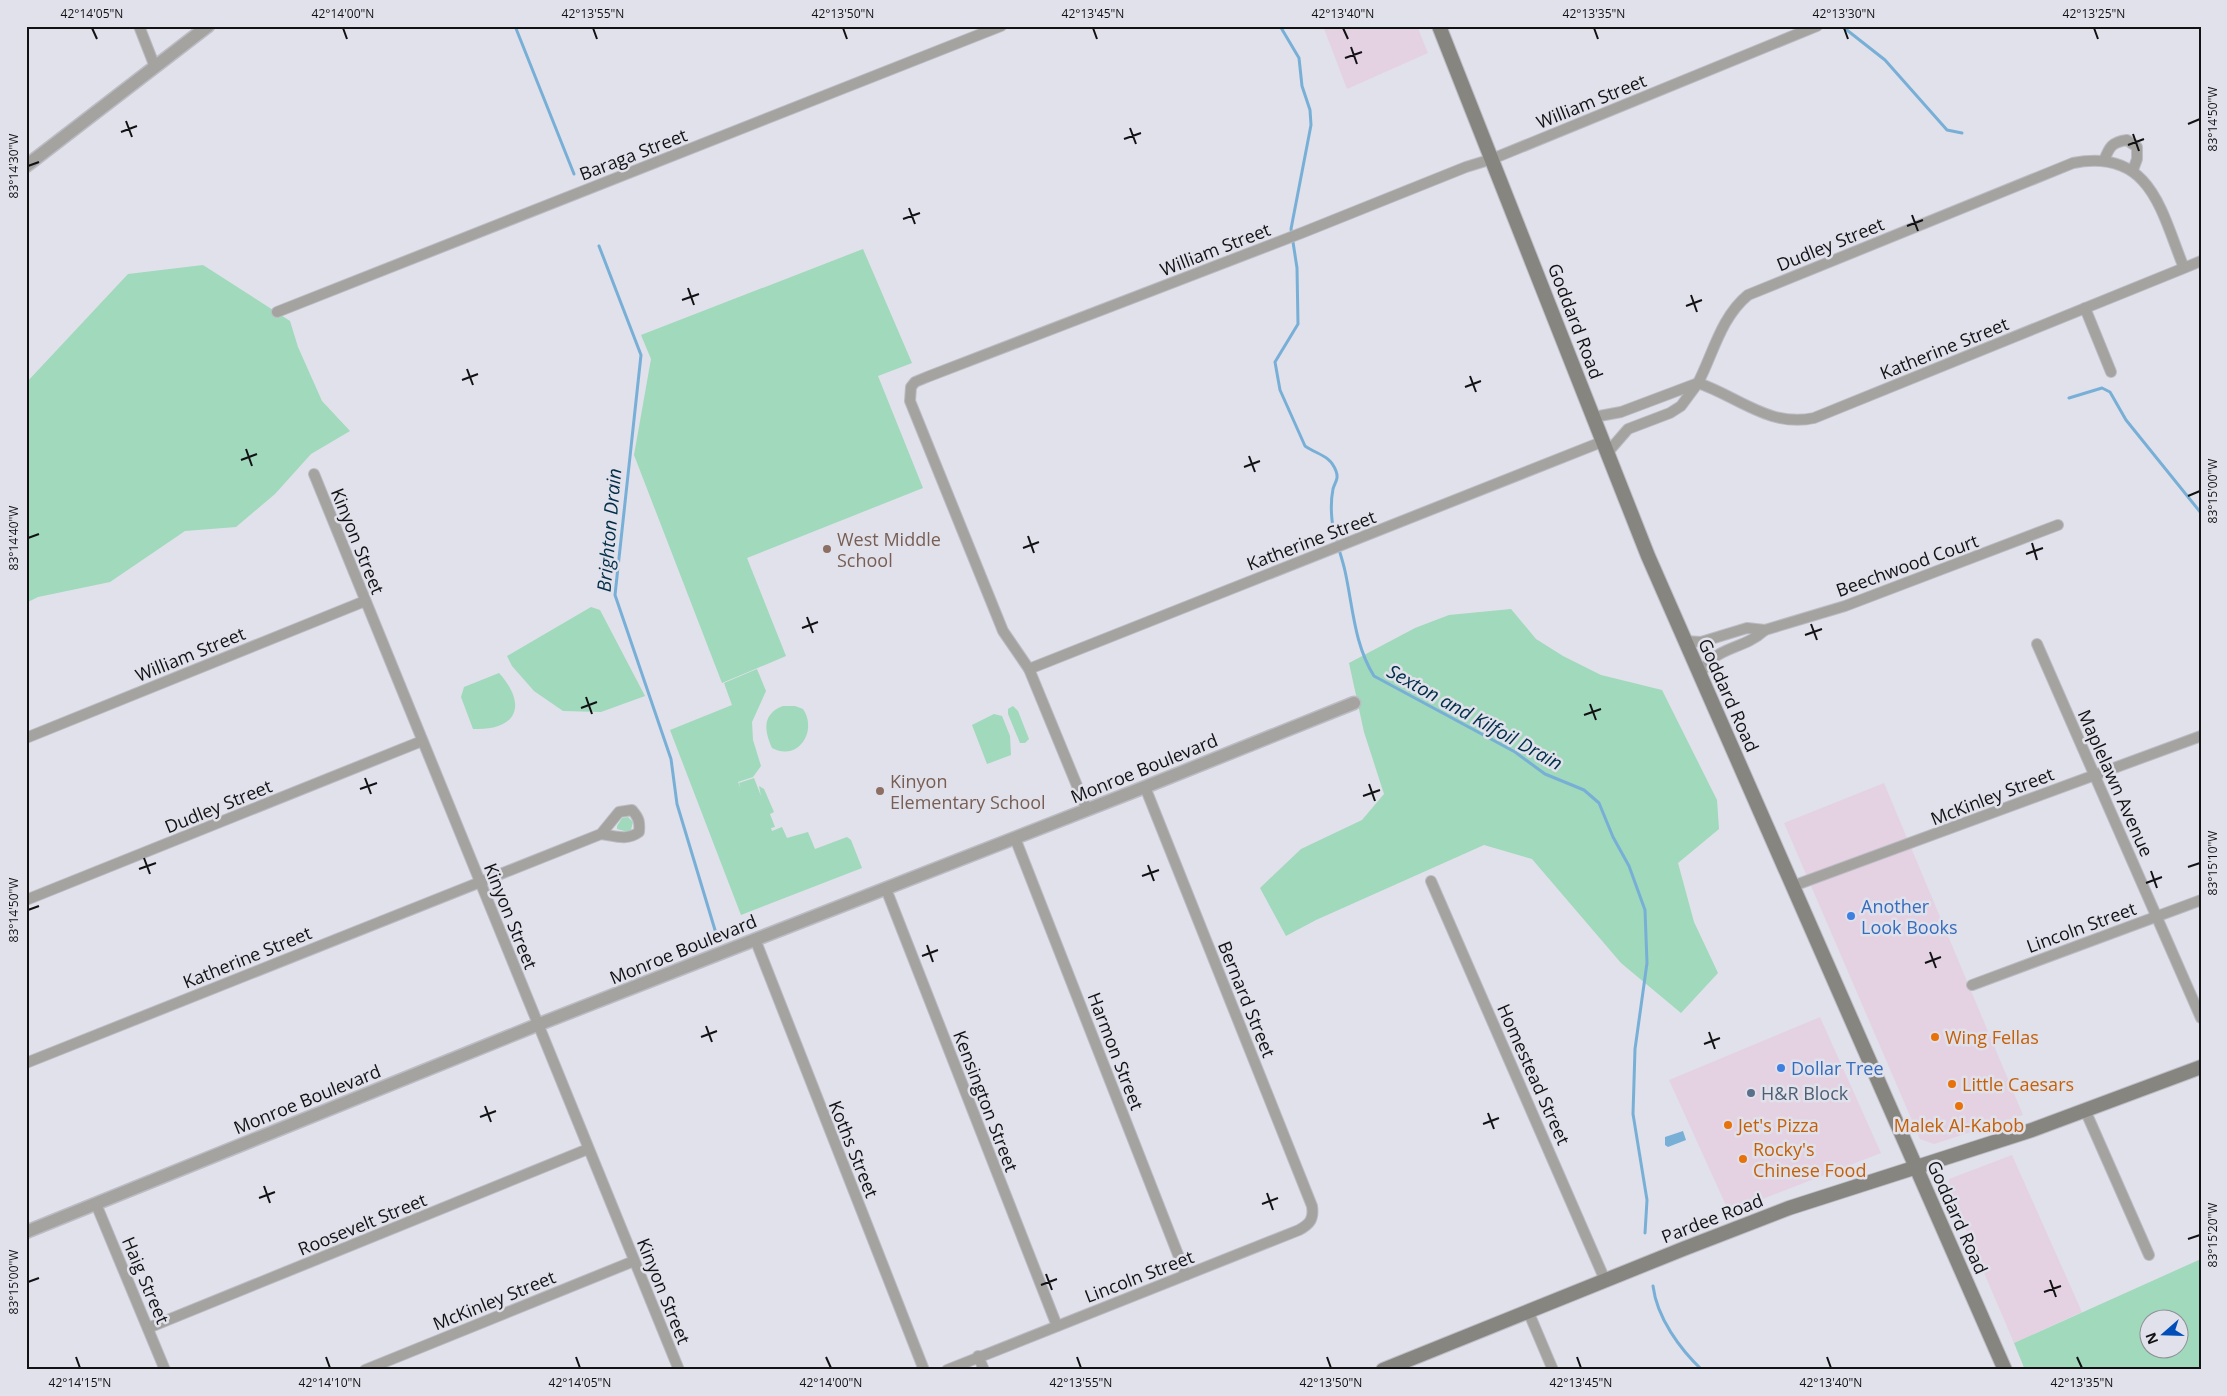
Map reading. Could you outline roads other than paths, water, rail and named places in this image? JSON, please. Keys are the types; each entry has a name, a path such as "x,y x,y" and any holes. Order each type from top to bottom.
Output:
{"main road":[{"name":"Goddard Road","path":"1439,26 1648,556 2005,1370"},
{"name":"Pardee Road","path":"1383,1370 1789,1208 1916,1168 2085,1110 2201,1067"}],"street":[{"path":"139,26 155,67"},
{"path":"26,166 208,26"},
{"name":"Baraga Street","path":"277,312 1001,26"},
{"name":"William Street","path":"1029,669 1003,631 910,401 911,387 915,382 1281,241 1452,172 1492,159 1817,26"},
{"path":"2104,161 2108,147 2116,141 2127,140 2137,147 2137,159 2133,170 2142,178 2153,193 2184,268"},
{"name":"Dudley Street","path":"1698,383 1729,315 1737,304 1748,296 2073,163 2086,160 2104,161 2133,170"},
{"name":"Katherine Street","path":"1029,669 1346,543 1606,447 1628,429 1670,414 1681,406 1698,383 1715,389 1772,417 1787,420 1805,420 2201,261"},
{"path":"2085,308 2111,372"},
{"path":"1594,417 1621,412 1698,383"},
{"name":"Kinyon Street","path":"314,474 679,1370"},
{"name":"Beechwood Court","path":"1686,641 1701,642 1747,628 1765,630 1845,606 2058,525"},
{"name":"William Street","path":"26,738 365,601"},
{"name":"Beechwood Court","path":"1700,675 1710,660 1719,654 1754,640 1765,630"},
{"name":"Maplelawn Avenue","path":"2037,644 2201,1018"},
{"path":"1029,669 1087,810"},
{"name":"Monroe Boulevard","path":"26,1232 537,1025 1087,810 1354,703"},
{"name":"McKinley Street","path":"1793,886 1961,826 2201,736"},
{"name":"Dudley Street","path":"26,900 422,741"},
{"name":"Bernard Street","path":"1145,787 1312,1206 1313,1213 1310,1223"},
{"name":"Katherine Street","path":"26,1063 601,834"},
{"name":"Harmon Street","path":"1015,838 1186,1275"},
{"name":"Homestead Street","path":"1432,881 1605,1280"},
{"name":"Kensington Street","path":"886,889 1057,1326"},
{"name":"Lincoln Street","path":"1972,985 2201,900"},
{"name":"Koths Street","path":"755,939 924,1370"},
{"path":"2085,1110 2149,1255"},
{"name":"Roosevelt Street","path":"148,1328 588,1149"},
{"name":"Haig Street","path":"96,1204 165,1370"},
{"name":"Lincoln Street","path":"978,1356 1186,1275 1310,1223"},
{"name":"McKinley Street","path":"365,1370 634,1261"},
{"path":"1528,1311 1553,1370"},
{"path":"948,1370 978,1356 984,1370"}],"water":[{"path":"1683,1131 1686,1140 1668,1147 1665,1145 1665,1137"}],"waterway":[{"name":"Brighton Drain","path":"515,26 574,174"},
{"name":"Sexton and Kilfoil Drain","path":"1280,26 1299,58 1302,86 1310,110 1311,125 1291,229 1297,268 1298,324 1275,362 1280,390 1305,446 1327,458 1337,474 1333,489 1331,512 1333,527 1345,571 1358,638 1367,664 1374,676 1515,752 1545,774 1584,790 1599,803 1613,837 1629,866 1645,910 1647,963 1635,1049 1633,1114 1647,1200 1645,1233"},
{"path":"1843,27 1885,60 1947,130 1962,133"},
{"name":"Brighton Drain","path":"599,246 641,355 615,595 671,759 677,804 715,930"},
{"path":"2069,398 2102,388 2110,392 2126,420 2201,513"},
{"name":"Sexton and Kilfoil Drain","path":"1653,1286 1655,1298 1664,1321 1678,1343 1702,1370"}],"place":[{"name":"West Middle School","path":"827,549"},
{"name":"Kinyon Elementary School","path":"880,791"},
{"name":"Another Look Books","path":"1851,916"},
{"name":"Wing Fellas","path":"1935,1037"},
{"name":"Dollar Tree","path":"1781,1068"},
{"name":"Little Caesars","path":"1952,1084"},
{"name":"H&R Block","path":"1751,1093"},
{"name":"Malek Al-Kabob","path":"1959,1106"},
{"name":"Jet's Pizza","path":"1728,1125"},
{"name":"Rocky's Chinese Food","path":"1743,1159"}]}
